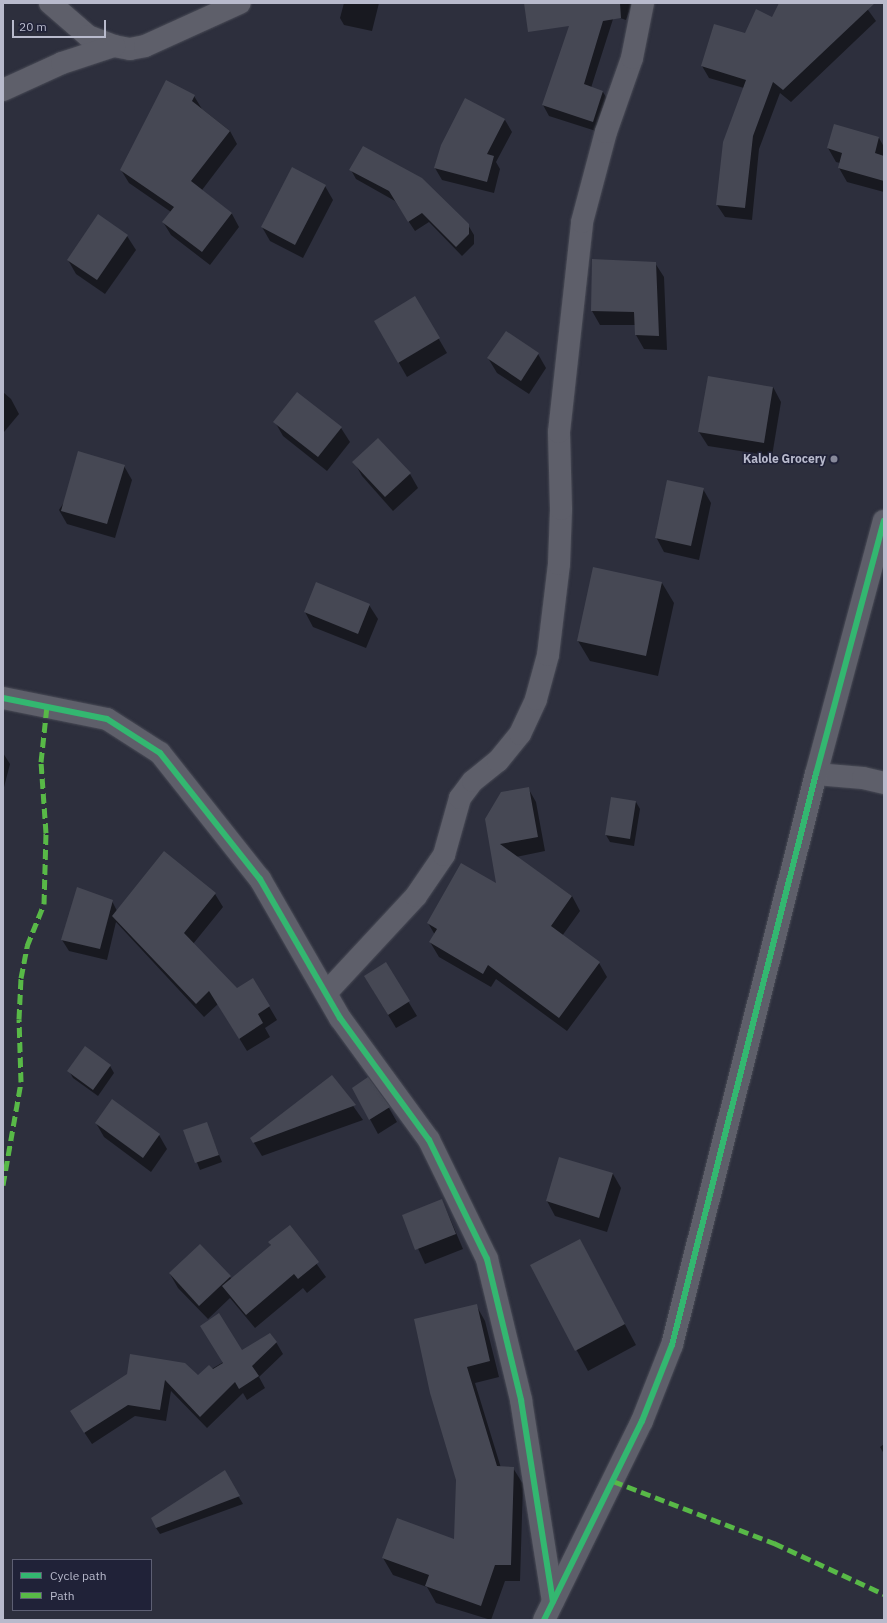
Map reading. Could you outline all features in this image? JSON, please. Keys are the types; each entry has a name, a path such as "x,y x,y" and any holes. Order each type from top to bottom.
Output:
{"street":[{"path":"50,3 88,36 114,46 130,49 145,46 240,3"},
{"path":"326,993 416,896 444,855 460,798 473,781 498,761 520,734 536,699 548,655 559,564 561,509 559,432 582,222 606,132 632,58 643,3"},
{"path":"3,90 62,63 114,46"},
{"path":"544,1620 642,1420 672,1345 816,774 884,521"},
{"path":"3,698 107,719 160,753 260,879 340,1018 429,1140 487,1259 521,1400 553,1601"},
{"path":"816,774 863,778 884,783"}],"building":[{"path":"524,3 620,3 621,18 603,21 584,84 603,91 593,122 542,105 569,26 528,32"},
{"path":"779,3 875,3 783,90 773,82 753,136 745,208 716,205 723,142 746,80 701,66 714,24 745,33 756,9 772,17"},
{"path":"166,80 195,95 192,101 230,131 191,181 232,213 202,252 162,222 174,207 120,170"},
{"path":"465,98 505,119 487,154 494,156 487,182 434,168 441,145"},
{"path":"834,124 879,137 875,153 884,156 884,181 838,168 842,153 827,148"},
{"path":"363,146 422,178 469,224 469,234 456,247 422,213 408,222 389,191 349,170"},
{"path":"292,167 326,185 295,245 261,227"},
{"path":"98,214 128,235 97,280 67,260"},
{"path":"592,259 656,262 659,336 635,335 634,312 591,311"},
{"path":"415,296 440,338 398,363 374,321"},
{"path":"506,331 539,353 521,381 487,358"},
{"path":"708,376 773,387 764,443 698,432"},
{"path":"297,392 342,427 318,457 273,422"},
{"path":"378,438 411,473 385,497 352,462"},
{"path":"78,451 125,465 107,524 61,511"},
{"path":"667,480 704,488 691,546 655,538"},
{"path":"593,567 662,582 646,656 577,641"},
{"path":"316,582 370,604 358,634 304,612"},
{"path":"529,787 538,837 500,844 572,896 551,926 600,962 559,1018 488,965 483,974 429,942 437,929 427,923 461,863 496,883 485,819 501,792"},
{"path":"611,797 636,801 630,839 605,835"},
{"path":"164,851 216,893 184,933 237,988 253,978 270,1006 258,1014 263,1023 239,1039 209,991 196,1004 112,916"},
{"path":"77,887 113,900 100,949 61,940"},
{"path":"386,962 410,1001 388,1015 364,976"},
{"path":"85,1046 111,1065 93,1090 67,1071"},
{"path":"332,1075 356,1105 253,1143 250,1138"},
{"path":"368,1077 390,1107 369,1120 352,1088"},
{"path":"112,1099 160,1134 143,1158 95,1123"},
{"path":"207,1122 219,1155 195,1163 183,1130"},
{"path":"559,1157 613,1173 599,1218 546,1201"},
{"path":"442,1199 456,1234 415,1250 402,1215"},
{"path":"290,1225 319,1262 298,1279 294,1274 246,1315 222,1286 271,1245 268,1242"},
{"path":"580,1239 625,1324 575,1351 530,1265"},
{"path":"200,1244 231,1276 199,1306 169,1273"},
{"path":"477,1304 490,1361 467,1367 497,1466 514,1467 511,1565 495,1565 481,1606 425,1586 429,1575 382,1558 397,1518 454,1539 456,1480 430,1393 414,1319"},
{"path":"219,1313 242,1350 270,1333 277,1342 252,1366 259,1376 239,1389 235,1382 200,1417 165,1380 160,1410 128,1405 84,1433 70,1411 127,1374 130,1354 185,1363 198,1375 209,1365 213,1369 223,1363 200,1326"},
{"path":"225,1470 240,1496 156,1528 151,1518"}],"marked path":[{"path":"3,1185 21,1082 19,1019 21,978 27,946 44,904 46,833 41,762 47,706"},
{"path":"613,1481 774,1543 884,1594"}],"cycle path":[{"path":"544,1620 642,1421 672,1345 816,774 884,521"},
{"path":"3,698 107,719 160,753 260,879 340,1018 429,1140 487,1259 521,1400 553,1601"}],"place":[{"name":"Kalole Grocery","path":"834,459"}]}
